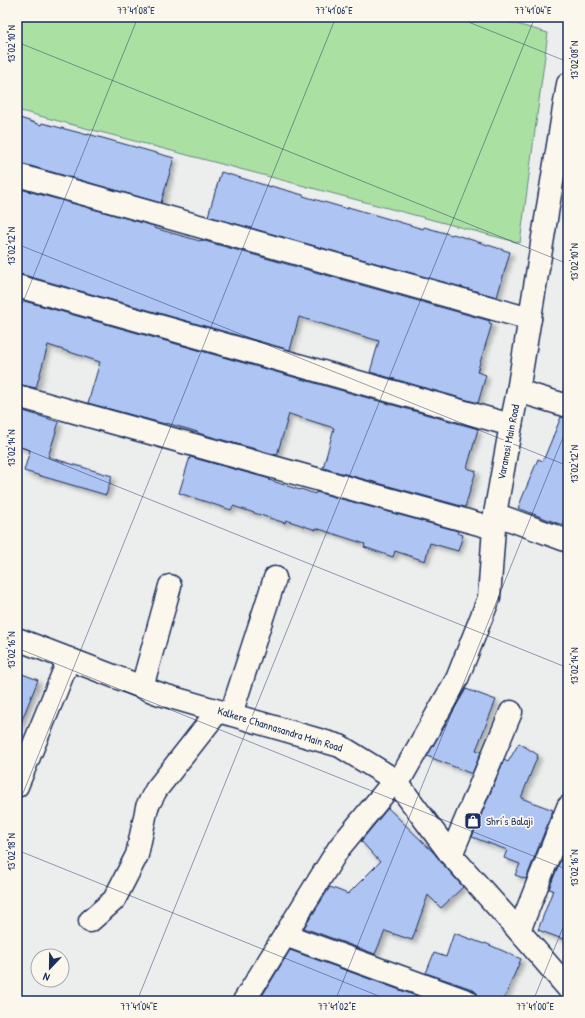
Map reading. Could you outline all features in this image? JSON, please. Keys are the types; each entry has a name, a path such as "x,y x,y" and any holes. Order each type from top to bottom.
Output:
{"street":[{"name":"Varanasi Main Road","path":"244,1001 339,848 397,782 457,679 488,598 494,521 518,391 568,84"},
{"path":"17,175 530,320"},
{"path":"17,286 511,425"},
{"path":"518,391 568,406"},
{"path":"17,396 568,541"},
{"path":"90,921 114,900 137,855 146,807 156,790 224,712 275,578"},
{"path":"142,687 170,586"},
{"name":"Kalkere Channasandra Main Road","path":"17,640 160,694 340,746 397,782 451,855 519,930 568,988"},
{"path":"17,786 69,659"},
{"path":"451,855 511,712"},
{"path":"519,930 568,807"},
{"path":"285,935 467,1001"}],"green space":[{"path":"17,17 492,17 548,33 520,243 17,110"}],"building":[{"path":"17,117 41,125 42,123 88,134 174,158 161,203 17,163"},
{"path":"221,172 348,209 348,207 423,229 424,227 452,235 453,234 510,252 497,297 208,216"},
{"path":"17,188 154,226 154,228 200,241 201,240 490,321 489,323 492,324 477,372 486,375 478,403 370,372 379,341 299,317 290,350 17,274"},
{"path":"17,299 478,429 467,468 476,471 465,507 323,468 334,428 289,414 277,455 166,423 165,424 88,403 100,362 48,345 36,388 17,384"},
{"path":"17,409 59,422 48,457 112,476 106,495 24,471 30,450 17,446"},
{"path":"561,417 568,418 568,510 562,525 518,508 538,459 543,461"},
{"path":"190,457 270,479 269,480 300,490 301,489 315,494 316,492 458,531 457,533 463,535 458,551 430,543 425,561 395,551 393,557 364,547 365,544 316,528 316,530 286,520 285,523 233,506 231,510 179,493"},
{"path":"17,672 38,680 18,730 17,730"},
{"path":"466,689 496,700 476,750 481,752 472,774 427,756"},
{"path":"519,743 538,755 521,798 553,810 526,879 515,875 520,864 504,858 507,850 472,837 504,760 508,762"},
{"path":"388,808 433,852 463,887 441,908 428,895 412,940 385,931 375,954 304,928 330,887 348,894 380,862 361,841"},
{"path":"568,841 568,941 538,930 553,890 549,889"},
{"path":"454,933 484,944 485,943 521,959 503,1001 479,1001 477,993 472,989 426,973 434,953 446,957"},
{"path":"290,950 430,1001 259,1001"}],"place":[{"name":"Shri's Balaji","path":"473,821"}]}
